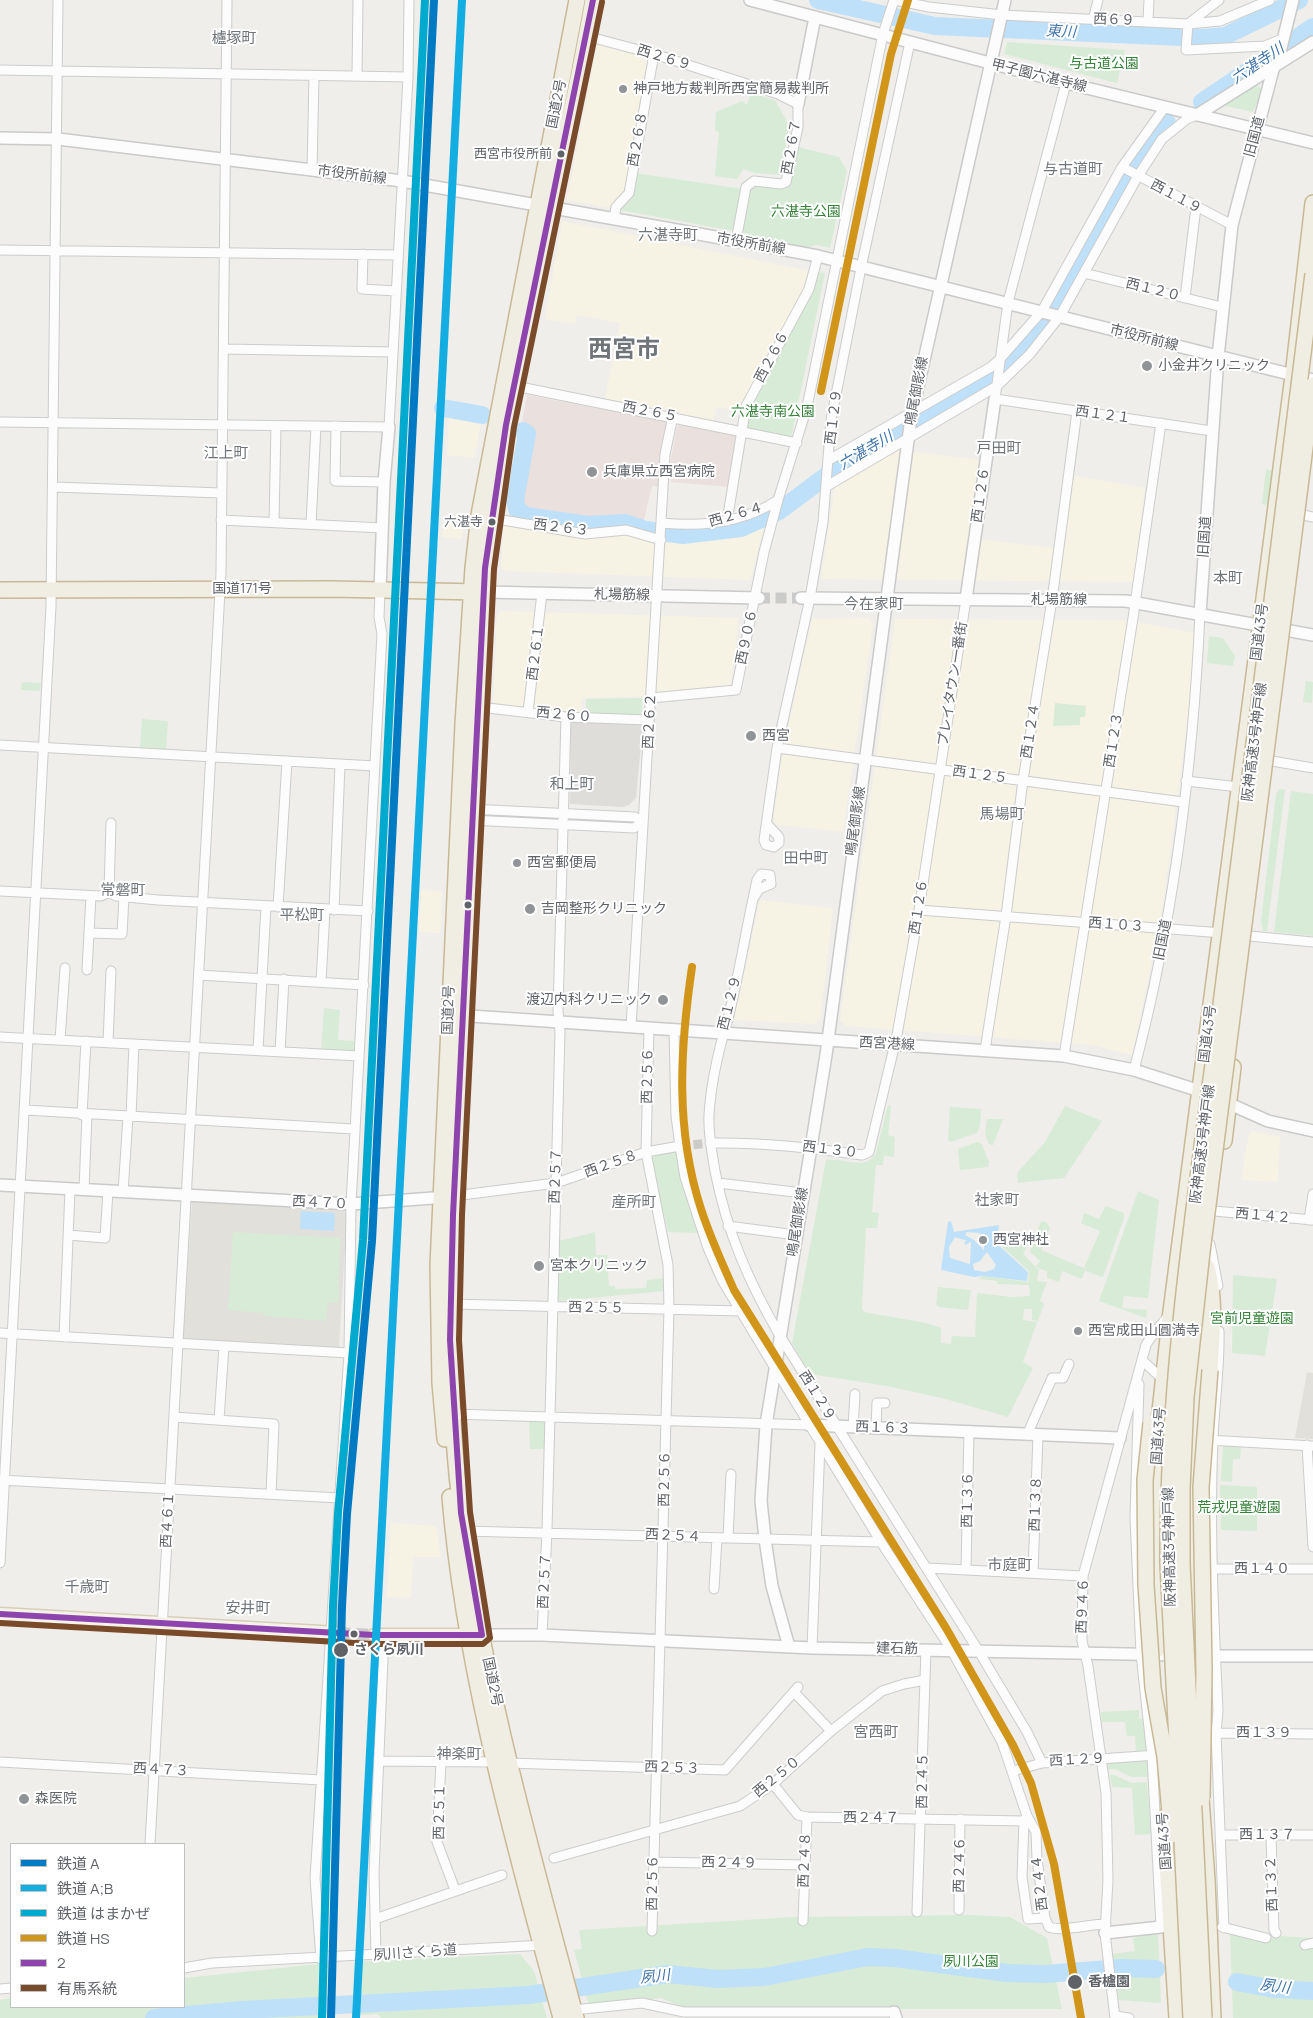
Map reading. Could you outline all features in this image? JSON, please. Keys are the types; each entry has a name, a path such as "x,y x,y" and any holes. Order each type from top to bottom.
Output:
{"highway":[{"name":"国道2号","path":"545,206 577,0"},
{"name":"国道2号","path":"467,814 479,707 479,515 509,385 545,206 586,36 592,0"},
{"name":"国道43号","path":"1177,2018 1156,1755 1158,1439 1177,1268 1293,376 1313,203"},
{"name":"阪神高速3号神戸線","path":"1204,2018 1192,1905 1168,1564 1168,1488 1173,1397 1189,1250 1313,274"},
{"name":"国道2号","path":"474,1636 453,1414 448,1197 478,592 509,385"},
{"name":"阪神高速3号神戸線","path":"1191,2018 1192,1905 1182,1564 1182,1489 1186,1397 1202,1252 1313,385"},
{"name":"国道43号","path":"1213,2018 1207,1880 1197,1753 1190,1507 1194,1440 1207,1267 1287,631 1308,516 1313,439"},
{"name":"国道171号","path":"0,590 478,592"},
{"name":"国道2号","path":"448,1197 438,1265 440,1383 452,1529 502,1763 568,2011"},
{"path":"1192,1905 1204,1744 1201,1487 1213,1308 1212,1288 1207,1267"},
{"path":"1167,1318 1150,1423 1145,1480 1145,1535 1153,1688 1165,1757 1175,1866 1192,1905"}],"main road":[{"path":"0,1614 334,1633"},
{"path":"379,1635 474,1636"}],"street":[{"path":"0,1563 4,1390 11,1334 20,1186 45,748 51,589 55,422 58,0"},
{"name":"西４６１","path":"150,1843 219,590 224,425 227,0"},
{"path":"357,76 358,0"},
{"path":"321,1959 315,1878 321,1780 334,1633 349,1353 354,1129 364,985 382,634 379,617 384,482 389,427 408,76 410,0"},
{"name":"甲子園六湛寺線","path":"750,0 814,17 885,29 910,42 1313,144"},
{"name":"鳴尾御影線","path":"789,1647 772,1586 765,1539 761,1500 766,1425 828,1040 911,416 1006,0"},
{"path":"1093,20 1098,0"},
{"path":"1148,21 1149,0"},
{"path":"1219,0 1187,26 1186,48 1266,46 1282,39 1293,0"},
{"name":"西６９","path":"894,2 1002,17 1148,21 1187,26 1220,21 1270,0"},
{"name":"西２６４","path":"661,532 708,525 752,513 777,503 807,407 835,261 885,29 894,2"},
{"path":"798,104 814,17"},
{"name":"西２６９","path":"586,36 654,54 778,94 798,104"},
{"name":"旧国道","path":"1134,1070 1166,928 1186,781 1197,675 1212,430 1222,307 1232,225 1282,39"},
{"name":"西１２９","path":"767,824 778,748 828,483 831,420 861,268 910,42"},
{"path":"828,483 1015,371 1059,316 1136,175 1162,139 1187,119 1197,115 1276,62 1313,42"},
{"name":"西２６８","path":"614,219 616,207 629,193 654,54"},
{"path":"0,70 226,75 408,76"},
{"path":"312,170 314,76"},
{"name":"西１２６","path":"966,599 995,399 998,362 1008,302 1066,83"},
{"name":"西２６７","path":"736,241 746,187 754,181 781,184 786,182 798,127 798,104"},
{"path":"829,464 998,362 1044,312 1123,168 1165,107"},
{"name":"市役所前線","path":"0,138 58,140 402,181 818,256 939,287 1008,302 1313,380"},
{"name":"西１１９","path":"1123,168 1232,225"},
{"path":"1185,298 1196,207"},
{"path":"0,250 397,255"},
{"path":"363,254 362,289 396,290"},
{"name":"西２６６","path":"727,520 746,406 809,289 818,256"},
{"name":"西１２０","path":"1084,273 1222,307"},
{"path":"224,348 393,352"},
{"name":"西２６５","path":"509,385 672,416 797,443"},
{"name":"西１２１","path":"995,399 1212,430"},
{"name":"西１２４","path":"985,1050 1006,916 1023,780 1052,600 1077,411"},
{"name":"西２６２","path":"630,1026 666,454 672,416"},
{"path":"0,422 389,427"},
{"name":"西１２３","path":"1064,1056 1136,602 1161,423"},
{"path":"274,522 276,426"},
{"path":"312,524 316,426"},
{"path":"336,426 335,481 384,482"},
{"path":"54,487 221,493"},
{"name":"西９０６","path":"651,698 736,690 777,503"},
{"name":"西２６３","path":"490,518 585,534 626,530 661,532"},
{"path":"221,520 382,528"},
{"name":"札場筋線","path":"478,592 757,598"},
{"name":"西２６１","path":"528,712 542,593"},
{"name":"札場筋線","path":"805,598 1136,602 1260,627 1313,635"},
{"name":"プレイタウン一番街","path":"939,769 966,599"},
{"name":"西２６０","path":"479,707 566,717 649,720"},
{"name":"西２５７","path":"542,1635 550,1417 566,717"},
{"path":"0,745 375,766"},
{"name":"西１２５","path":"778,748 1183,802"},
{"path":"278,907 287,761"},
{"path":"1272,761 1313,768"},
{"path":"321,982 329,910 340,765"},
{"name":"西１２６","path":"894,1044 919,910 939,769"},
{"path":"1186,781 1240,787"},
{"path":"564,813 635,816 644,822 634,828 564,824 467,814 564,813"},
{"path":"109,892 111,823"},
{"path":"0,890 91,896 101,896 109,892 124,897 368,911"},
{"path":"87,970 91,896"},
{"path":"89,932 122,934 124,897"},
{"name":"西１２９","path":"753,899 719,1045 709,1116 710,1143 728,1226 753,1288 780,1336 928,1568 1028,1732 1042,1763 1197,1753"},
{"path":"258,1050 266,906"},
{"name":"西１０３","path":"919,910 1166,928 1313,942"},
{"path":"60,1040 65,968"},
{"path":"108,1042 111,971"},
{"path":"199,975 364,985"},
{"path":"280,1052 284,979"},
{"name":"西宮港線","path":"457,1016 1064,1056 1134,1070 1200,1090 1268,1121 1313,1131"},
{"name":"西２５６","path":"649,1028 646,1152 668,1265 669,1308 652,1931"},
{"path":"674,1030 676,1116 685,1177 698,1221 722,1280 808,1425 951,1650"},
{"path":"0,1037 359,1056"},
{"path":"84,1190 86,1041"},
{"path":"123,1192 134,1044"},
{"name":"西１３０","path":"710,1143 745,1142 862,1155 869,1152 894,1044"},
{"path":"24,1110 354,1129"},
{"name":"西２５８","path":"448,1197 556,1183 646,1152 680,1146"},
{"path":"718,1183 803,1193"},
{"name":"西４７０","path":"0,1185 351,1204 448,1197"},
{"path":"64,1337 70,1190"},
{"path":"68,1235 105,1238 108,1191"},
{"path":"1311,1220 1313,1194"},
{"name":"西１４２","path":"1214,1211 1311,1220"},
{"path":"728,1226 796,1234"},
{"path":"1210,1244 1217,1279 1219,1347 1213,1440 1211,1568 1218,1711 1216,1733 1223,1927 1266,1938"},
{"path":"1167,1318 1177,1268"},
{"name":"西２５５","path":"451,1304 741,1311"},
{"name":"西９４６","path":"1115,2017 1105,1928 1108,1880 1103,1758 1082,1641 1083,1576 1120,1438 1150,1337 1167,1318"},
{"path":"0,1333 349,1353"},
{"path":"219,1420 224,1346"},
{"path":"1032,1435 1052,1378 1063,1378 1069,1364"},
{"path":"1105,1928 1163,1927 1156,1755 1141,1654 1135,1518 1141,1365 1158,1375"},
{"path":"853,1427 855,1394"},
{"path":"876,1428 877,1403 885,1403"},
{"name":"西１６３","path":"453,1414 836,1426 1138,1440 1213,1440 1310,1445"},
{"path":"174,1417 274,1424 271,1494"},
{"name":"西１３６","path":"966,1569 970,1431"},
{"name":"西１３８","path":"1032,1435 1033,1573"},
{"path":"812,1648 820,1444"},
{"path":"1310,1445 1313,1547"},
{"path":"728,1538 731,1474"},
{"path":"2,1480 340,1498"},
{"name":"西２５４","path":"464,1530 881,1542"},
{"path":"714,1589 717,1538"},
{"path":"928,1568 1083,1576"},
{"name":"西１４０","path":"1211,1568 1313,1569"},
{"path":"376,1955 374,1873 380,1761 379,1635"},
{"name":"建石筋","path":"474,1636 542,1635 812,1648 1085,1652 1215,1657 1313,1656"},
{"name":"西２４５","path":"917,1912 922,1818 926,1650"},
{"name":"西２４４","path":"951,1650 1002,1742 1013,1771 1026,1818 1036,1832 1037,1859 1044,1918 1049,1927 1053,1929 1105,1928"},
{"name":"西２５０","path":"554,1858 740,1806 773,1784 831,1731 882,1691 925,1680"},
{"name":"西２５３","path":"380,1761 725,1770 796,1689 831,1731"},
{"name":"西１３９","path":"1216,1733 1313,1734"},
{"name":"西４７３","path":"0,1762 321,1780"},
{"name":"西２５１","path":"441,1762 438,1842 455,1890"},
{"path":"1013,1771 1042,1763"},
{"name":"西２４８","path":"773,1784 798,1815 807,1817 803,1920"},
{"name":"西２４７","path":"807,1817 1026,1818"},
{"path":"1026,1818 1022,1877 1028,1919 1044,1918"},
{"name":"西２４６","path":"959,1910 960,1819"},
{"name":"西１３７","path":"1221,1835 1313,1835"},
{"name":"西１３２","path":"1271,1835 1274,1930 1276,1933"},
{"name":"西２４９","path":"654,1862 805,1865"},
{"path":"375,1919 502,1875"},
{"name":"夙川さくら道","path":"185,1968 212,1963 321,1959 549,1944"},
{"path":"568,2011 642,2003 684,2012 895,2015"},
{"path":"1115,2017 1129,2018"}],"shaded area":[{"path":"597,44 646,57 649,61 624,193 611,208 567,200"},
{"path":"562,221 810,271 804,289 745,398 742,411 716,407 713,422 605,399 620,323 577,315 575,324 545,319"},
{"name":"兵庫県立西宮病院","path":"527,395 664,421 666,424 659,458 658,487 652,486 643,523 625,518 592,520 527,510 522,507 521,499 530,445 518,444"},
{"path":"449,412 482,419 474,458 447,455"},
{"name":"兵庫県立西宮病院","path":"682,424 737,434 739,437 730,487 671,482 671,459 677,427"},
{"path":"894,449 979,460 969,538 1062,549 1074,476 1145,488 1133,582 821,579 835,486"},
{"path":"444,521 464,524 462,539 442,537"},
{"path":"504,523 624,533 653,542 670,538 741,537 764,526 750,580 505,571 501,567"},
{"path":"500,611 738,618 735,655 729,687 646,696 582,698 581,713 493,705 497,615"},
{"path":"868,618 873,624 843,832 773,824 782,756 812,619"},
{"path":"897,619 1126,620 1195,633 1189,711 1161,918 1132,1055 1092,1045 847,1026 840,1020 895,621"},
{"path":"574,721 643,723 636,798 629,805 623,807 570,804 571,724"},
{"path":"421,890 442,891 440,933 419,932"},
{"path":"760,900 833,908 820,1020 814,1024 734,1020"},
{"path":"1252,1131 1280,1137 1278,1182 1241,1180 1249,1134"},
{"path":"192,1201 342,1209 347,1214 339,1348 183,1340"},
{"path":"1307,1372 1313,1373 1313,1439 1295,1438"},
{"path":"391,1523 436,1526 441,1557 413,1557 411,1598 387,1597"}],"green space":[{"name":"与古道公園","path":"1007,42 1125,50 1117,83 1004,54"},
{"path":"1251,83 1263,89 1253,112 1220,105"},
{"path":"751,93 775,100 789,125 780,175 755,173 743,169 737,179 715,176 719,132 715,131 716,112 742,101 747,105"},
{"name":"六湛寺公園","path":"798,147 839,157 847,171 830,248 816,245 806,248 752,239 753,235 742,233 750,190 758,184 787,186"},
{"name":"六湛寺公園","path":"635,173 742,189 734,231 620,210"},
{"name":"六湛寺南公園","path":"818,272 825,273 791,438 749,429 746,426 748,411"},
{"path":"1266,469 1275,472 1272,498 1266,505 1262,504"},
{"path":"1209,636 1223,638 1235,656 1233,666 1207,663"},
{"path":"1306,681 1313,682 1312,703 1303,702"},
{"path":"22,682 41,683 40,691 21,690"},
{"path":"642,698 642,712 638,715 586,714 586,699"},
{"path":"1055,703 1086,706 1085,717 1080,717 1080,725 1053,726"},
{"path":"142,719 168,721 166,750 140,749"},
{"path":"1280,789 1285,790 1267,931 1263,931 1261,921 1276,794"},
{"path":"1291,791 1313,794 1313,936 1274,932"},
{"path":"324,1008 340,1010 338,1040 354,1041 354,1051 321,1051"},
{"path":"888,1105 891,1106 888,1135 895,1137 894,1157 884,1156 883,1165 876,1165 872,1212 879,1213 877,1228 866,1228 862,1309 864,1312 926,1323 941,1328 941,1343 951,1344 952,1336 975,1337 977,1293 1012,1297 1030,1296 1029,1285 997,1284 997,1281 979,1279 982,1276 1028,1282 1029,1271 999,1244 1010,1238 1031,1239 1023,1254 1039,1270 1037,1281 1047,1282 1040,1301 1044,1304 1038,1321 1032,1320 1032,1309 1024,1309 1023,1320 1037,1322 1023,1362 1033,1368 1008,1417 942,1398 887,1386 810,1374 792,1343 826,1160 860,1163 872,1159 876,1153"},
{"path":"1065,1106 1102,1121 1064,1178 1018,1183 1017,1173 1045,1142"},
{"path":"950,1107 981,1109 980,1125 977,1133 951,1142 948,1141"},
{"path":"987,1119 1003,1119 993,1145 989,1144 985,1134"},
{"path":"977,1142 982,1144 989,1162 988,1167 960,1170 958,1149"},
{"path":"676,1150 698,1233 668,1232 651,1159 652,1155"},
{"path":"1138,1191 1159,1200 1148,1298 1124,1296 1122,1308 1147,1310 1146,1318 1099,1301"},
{"path":"1106,1206 1124,1213 1124,1218 1103,1277 1085,1271 1082,1279 1062,1271 1059,1282 1047,1278 1047,1271 1036,1266 1040,1261 1030,1252 1041,1221 1046,1222 1050,1228 1041,1250 1084,1268 1100,1231 1081,1223 1084,1213 1099,1219"},
{"path":"233,1232 340,1238 338,1302 328,1303 326,1321 264,1316 264,1313 228,1310"},
{"path":"595,1232 596,1255 607,1255 609,1286 615,1286 615,1289 646,1288 647,1280 665,1278 666,1291 557,1301 559,1241"},
{"name":"宮前児童遊園","path":"1233,1275 1277,1279 1265,1356 1232,1353"},
{"path":"938,1287 971,1290 968,1310 939,1307 936,1305"},
{"path":"529,1421 543,1421 546,1424 546,1449 530,1449"},
{"path":"1223,1446 1241,1447 1240,1459 1233,1459 1232,1482 1221,1481"},
{"name":"荒戎児童遊園","path":"1220,1485 1257,1487 1257,1531 1221,1530"},
{"path":"1139,1710 1139,1719 1143,1719 1147,1751 1136,1752 1135,1736 1127,1736 1125,1722 1102,1722 1101,1712"},
{"path":"1147,1760 1149,1777 1131,1777 1115,1769 1108,1769 1108,1763"},
{"path":"1110,1775 1115,1775 1131,1783 1147,1782 1151,1834 1135,1835 1132,1788 1112,1787"},
{"name":"夙川公園","path":"972,1915 1010,1917 1047,1938 1062,2009 688,2009 661,1998 589,2006 574,1950 582,1949 579,1930 795,1917"},
{"path":"1158,1932 1161,2003 1119,2000 1112,1954 1135,1951 1133,1938"},
{"path":"1230,1933 1313,1938 1313,2018 1233,2018"},
{"path":"520,1954 534,1971 547,2018 381,2018 377,2014 352,2016 354,1962"},
{"path":"329,1963 325,2018 0,2018 0,2000 10,1998 10,2008 185,2008 185,1978"}],"water":[{"path":"301,1211 335,1213 334,1231 300,1229"},
{"path":"951,1221 954,1232 999,1225 997,1244 1028,1272 1027,1281 982,1276 974,1277 941,1270 948,1222","holes":["967,1232 979,1233 984,1236 984,1250 974,1240 965,1235","955,1237 971,1242 970,1264 950,1258 949,1247","987,1252 996,1265 994,1269 985,1272 974,1270 973,1264 980,1261"]}],"waterway":[{"name":"東川","path":"818,0 935,26 1204,38 1225,36 1299,0"},
{"name":"六湛寺川","path":"1202,102 1313,27"},
{"name":"六湛寺川","path":"523,431 527,434 515,500 517,509 526,516 588,525 625,523 646,530 683,535 741,528 779,511 841,465 989,380 1009,363 1027,344 1058,302 1085,258 1134,164 1157,132 1167,123"},
{"path":"443,408 482,415"},
{"path":"966,1243 970,1240"},
{"name":"夙川","path":"154,2018 242,2010 529,1995 668,1974 718,1979 764,1977 868,1957 895,1958 1007,1973 1045,1974 1121,1968 1156,1969"},
{"name":"夙川","path":"1237,1982 1274,1989 1313,1991"}],"tunnel":[{"path":"759,598 801,598"},
{"path":"680,1146 710,1143"},
{"path":"338,1633 374,1635"}],"rail line":[{"name":"はまかぜ","path":"322,2018 333,1606 338,1513 363,1240 425,0"},
{"name":"A","path":"331,2018 342,1606 347,1514 372,1241 434,0"},
{"name":"A;B","path":"356,2018 462,0"},
{"name":"HS","path":"821,391 891,54 908,0"},
{"name":"HS","path":"692,967 685,1028 682,1089 687,1149 693,1179 708,1230 734,1290 946,1628 1013,1745 1031,1783 1054,1864 1081,2018"}],"transit line":[{"name":"2","path":"0,1614 374,1635 482,1635 461,1513 450,1340 453,1215 485,568 506,425 593,0"},
{"name":"有馬系統","path":"0,1623 374,1644 483,1644 490,1638 470,1512 459,1340 462,1215 494,569 514,427 602,2"}],"place":[{"name":"神戸地方裁判所西宮簡易裁判所","path":"623,89"},
{"name":"西宮市役所前","path":"561,154"},
{"name":"小金井クリニック","path":"1147,366"},
{"name":"兵庫県立西宮病院","path":"592,472"},
{"name":"六湛寺","path":"492,522"},
{"name":"西宮","path":"751,736"},
{"name":"西宮郵便局","path":"517,863"},
{"name":"吉岡整形クリニック","path":"530,909"},
{"name":"渡辺内科クリニック","path":"663,1000"},
{"name":"西宮神社","path":"983,1240"},
{"name":"宮本クリニック","path":"539,1266"},
{"name":"西宮成田山圓満寺","path":"1078,1331"},
{"name":"さくら夙川","path":"341,1650"},
{"name":"森医院","path":"24,1799"},
{"name":"香櫨園","path":"1075,1982"}],"district":[{"name":"櫨塚町","path":"234,39"},
{"name":"与古道町","path":"1073,170"},
{"name":"六湛寺町","path":"668,236"},
{"name":"西宮市","path":"624,350"},
{"name":"戸田町","path":"999,449"},
{"name":"江上町","path":"226,454"},
{"name":"本町","path":"1228,579"},
{"name":"今在家町","path":"874,605"},
{"name":"和上町","path":"572,785"},
{"name":"馬場町","path":"1002,815"},
{"name":"田中町","path":"806,859"},
{"name":"常磐町","path":"123,891"},
{"name":"平松町","path":"302,916"},
{"name":"社家町","path":"997,1201"},
{"name":"産所町","path":"634,1203"},
{"name":"市庭町","path":"1010,1566"},
{"name":"千歳町","path":"87,1588"},
{"name":"安井町","path":"248,1609"},
{"name":"宮西町","path":"876,1733"},
{"name":"神楽町","path":"459,1755"}]}
